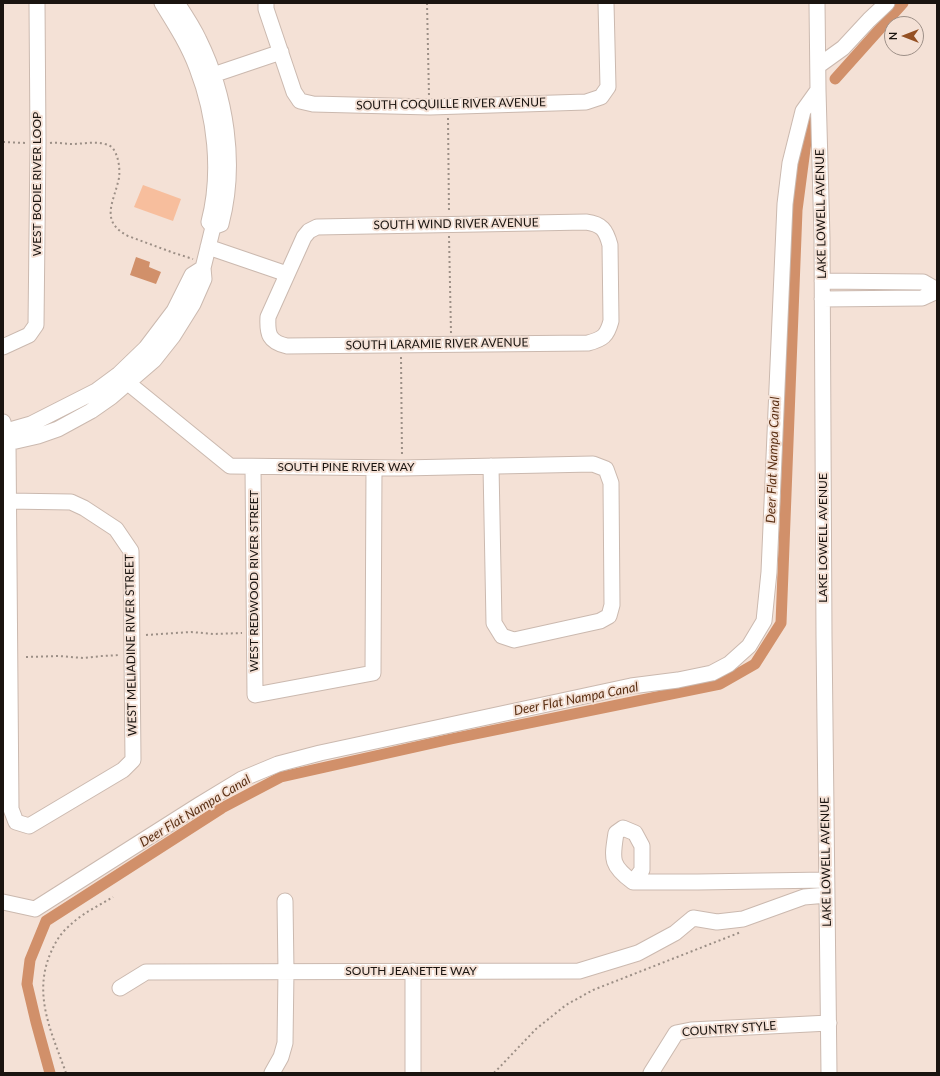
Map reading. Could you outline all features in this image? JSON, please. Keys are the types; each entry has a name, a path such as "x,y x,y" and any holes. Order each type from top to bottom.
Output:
{"street":[{"name":"WEST BODIE RIVER LOOP","path":"3,347 29,335 36,325 38,142 37,3"},
{"path":"162,3 207,77"},
{"path":"8,501 4,434 38,436 58,429 91,411 111,397 123,378 154,360 173,336 193,304 204,279 203,265 213,227 209,222 214,189 215,163 212,130 206,95 208,59 192,26 177,3"},
{"path":"207,77 281,52 266,9 266,3"},
{"name":"SOUTH COQUILLE RIVER AVENUE","path":"281,52 294,92 300,101 313,104 430,107 586,102 601,97 608,87 606,3"},
{"name":"LAKE LOWELL AVENUE","path":"817,3 822,281 826,880 829,1073"},
{"path":"818,66 843,48 887,3"},
{"path":"3,902 35,909 242,779 278,764 320,753 624,688 712,673 729,664 749,646 764,621 769,572 785,204 790,163 803,111 818,90"},
{"name":"SOUTH WIND RIVER AVENUE","path":"288,274 304,237 309,231 317,227 595,223 602,227 610,245 611,321 609,329 604,336"},
{"path":"208,247 288,274"},
{"name":"SOUTH LARAMIE RIVER AVENUE","path":"288,274 268,317 267,329 271,339 278,344 287,346 588,343 598,340 604,336"},
{"path":"822,281 923,282 937,291"},
{"path":"822,299 922,298 937,291"},
{"name":"SOUTH PINE RIVER WAY","path":"123,378 230,466 402,468 491,466 593,464 606,469 612,483 612,606 609,616 600,621 514,640 502,636 494,623 491,466"},
{"name":"WEST REDWOOD RIVER STREET","path":"253,467 255,695 373,673 374,468"},
{"name":"WEST MELIADINE RIVER STREET","path":"8,501 71,502 84,508 116,529 131,551 134,760 122,770 29,826 16,822 11,809 8,501"},
{"path":"632,882 826,880"},
{"name":"SOUTH JEANETTE WAY","path":"120,988 146,972 579,971 638,953 675,933 692,918 717,922 743,919 804,897 827,895"},
{"path":"272,1073 282,1057 285,1043 286,972 284,901"},
{"path":"413,971 413,1073"},
{"name":"COUNTRY STYLE","path":"651,1073 676,1033 691,1030 828,1023"}],"path":[{"path":"427,3 430,107"},
{"path":"3,142 27,142"},
{"path":"50,142 71,144 88,142 111,146 115,151 119,168 119,176 110,214 115,227 121,233 203,265"},
{"path":"401,345 402,468"},
{"path":"146,635 191,632 214,634 242,633"},
{"path":"26,657 59,656 83,658 122,655"},
{"path":"66,1073 45,1013 42,999 43,979 46,963 54,944 66,928 81,916 114,896"},
{"path":"494,1073 536,1029 566,1005 593,990 742,932"}],"shaded area":[{"path":"143,185 181,199 173,221 134,207"},
{"path":"136,257 150,262 149,267 161,272 156,284 130,275"}],"waterway":[{"name":"Deer Flat Nampa Canal","path":"835,79 903,3"},
{"name":"Deer Flat Nampa Canal","path":"50,1073 27,984 30,960 46,921 222,808 281,777 451,739 720,684 755,664 781,623 797,210 809,119"}]}
